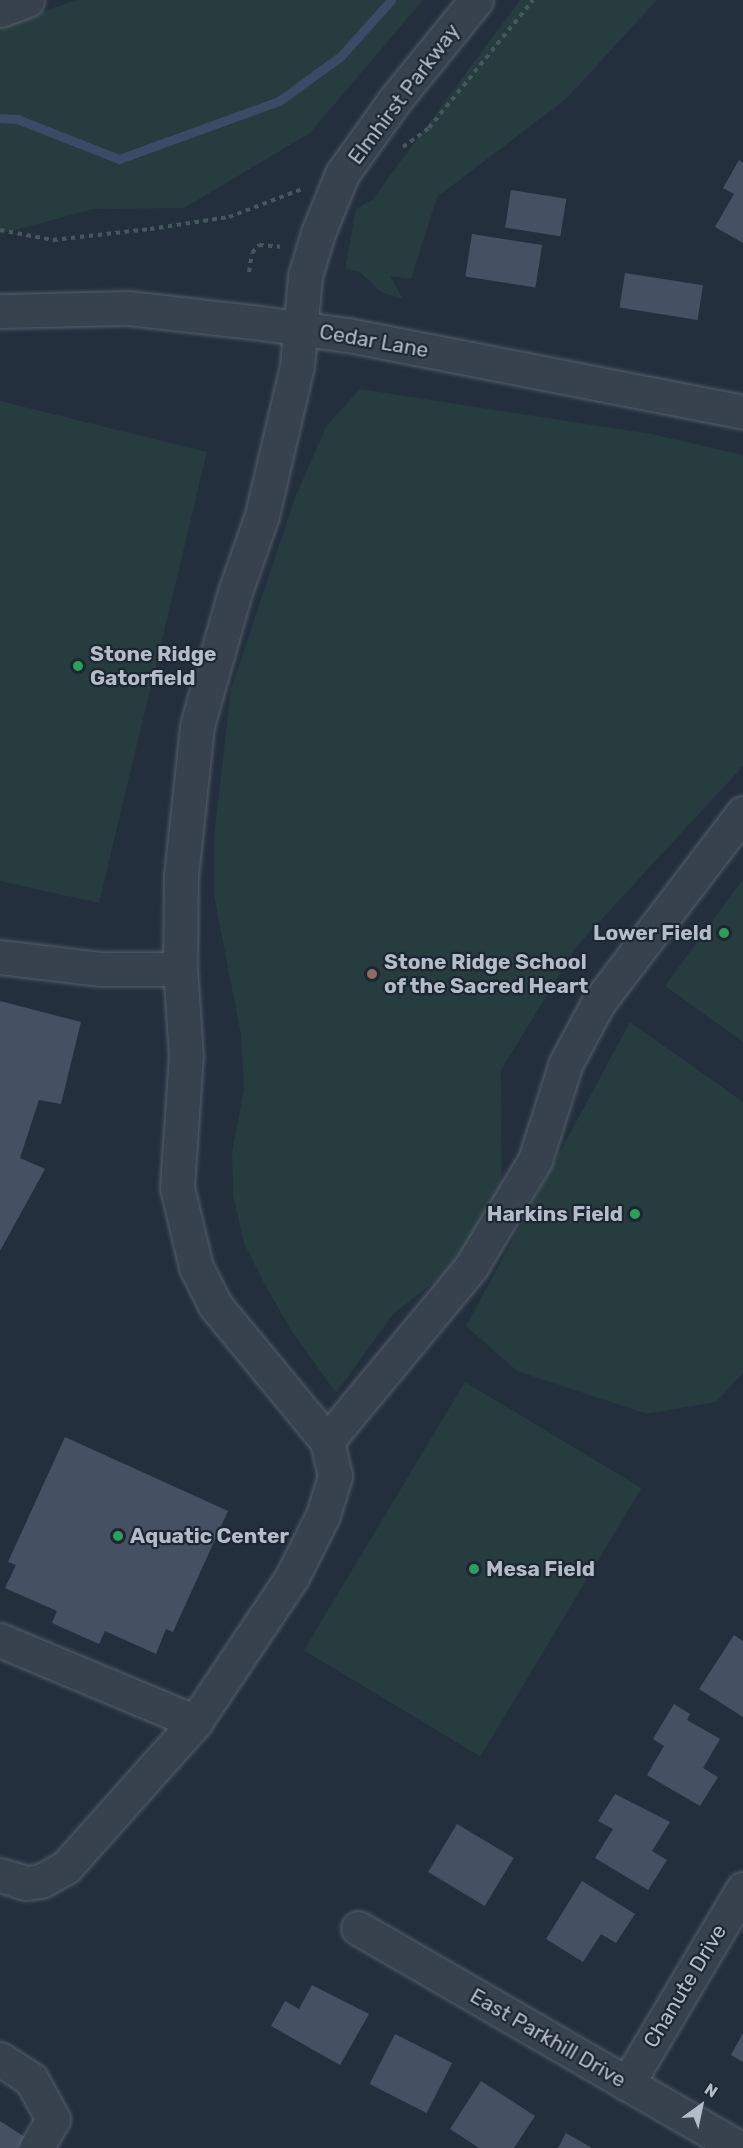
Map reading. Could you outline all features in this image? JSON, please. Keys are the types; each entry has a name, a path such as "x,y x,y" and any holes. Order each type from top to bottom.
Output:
{"street":[{"path":"0,10 27,0"},
{"name":"Elmhirst Parkway","path":"327,1441 215,1305 196,1267 177,1187 186,1056 180,969 180,876 197,726 235,592 262,515 297,366 305,276 318,233 342,174 394,101 476,0"},
{"name":"Cedar Lane","path":"0,311 128,308 300,329 743,410"},
{"path":"0,1875 26,1883 41,1881 66,1867 195,1722 259,1629 319,1525 335,1476 327,1441 471,1267 535,1160 566,1063 598,1003 743,813"},
{"path":"0,957 77,967 180,969"},
{"path":"0,1640 195,1722"},
{"name":"Chanute Drive","path":"627,2084 743,1888"},
{"name":"East Parkhill Drive","path":"358,1928 739,2148"},
{"path":"0,2059 31,2079 53,2119 36,2148"}],"path":[{"path":"393,153 429,128 533,0"},
{"path":"0,230 53,240 150,230 229,216 304,188 301,200"},
{"path":"249,272 252,253 259,245 283,248 287,243"}],"green space":[{"path":"76,0 423,0 310,133 184,208 93,209 0,234 0,27"},
{"path":"520,0 657,0 566,99 437,197 411,279 390,276 403,299 381,292 360,272 345,269 356,209 372,200"},
{"path":"360,389 651,434 743,455 743,766 577,946 501,1070 502,1192 451,1269 393,1314 336,1393 293,1333 264,1283 244,1243 233,1196 232,1152 244,1090 241,1035 214,895 214,837 231,689 296,495 327,425"},
{"name":"Stone Ridge Gatorfield","path":"0,401 207,452 99,903 0,881"},
{"name":"Lower Field","path":"743,879 743,1042 665,986"},
{"name":"Harkins Field","path":"630,1022 743,1102 743,1373 716,1402 647,1414 517,1371 466,1326"},
{"name":"Mesa Field","path":"465,1382 642,1488 480,1756 304,1650"}],"building":[{"path":"739,160 743,163 743,243 715,227 734,194 723,188"},
{"path":"511,190 566,199 560,236 505,228"},
{"path":"472,234 542,245 535,288 465,276"},
{"path":"625,273 703,285 698,320 620,308"},
{"path":"0,1001 81,1022 61,1104 39,1100 20,1158 45,1169 0,1251"},
{"name":"Aquatic Center","path":"65,1437 228,1511 173,1632 166,1629 156,1654 105,1631 99,1644 52,1623 57,1611 5,1588 16,1565 8,1562"},
{"path":"734,1635 743,1641 743,1717 699,1689"},
{"path":"674,1704 690,1714 687,1720 720,1739 703,1768 718,1777 700,1806 647,1775 664,1746 653,1739"},
{"path":"615,1794 670,1822 652,1851 667,1860 648,1890 595,1858 613,1829 598,1821"},
{"path":"457,1824 514,1858 485,1906 428,1872"},
{"path":"582,1881 635,1914 616,1943 601,1934 583,1962 546,1939"},
{"path":"312,1985 369,2014 340,2065 271,2026 285,2001 299,2009"},
{"path":"743,2033 743,2062 731,2055"},
{"path":"395,2034 452,2063 427,2113 370,2084"},
{"path":"481,2081 535,2116 514,2148 479,2148 450,2129"},
{"path":"0,2121 25,2137 18,2148 0,2148"},
{"path":"566,2133 592,2148 558,2148"}],"waterway":[{"path":"0,118 17,119 119,159 279,101 341,56 391,0"}],"place":[{"name":"Stone Ridge Gatorfield","path":"78,666"},
{"name":"Lower Field","path":"724,933"},
{"name":"Stone Ridge School of the Sacred Heart","path":"372,974"},
{"name":"Harkins Field","path":"635,1214"},
{"name":"Aquatic Center","path":"118,1536"},
{"name":"Mesa Field","path":"474,1569"}]}
